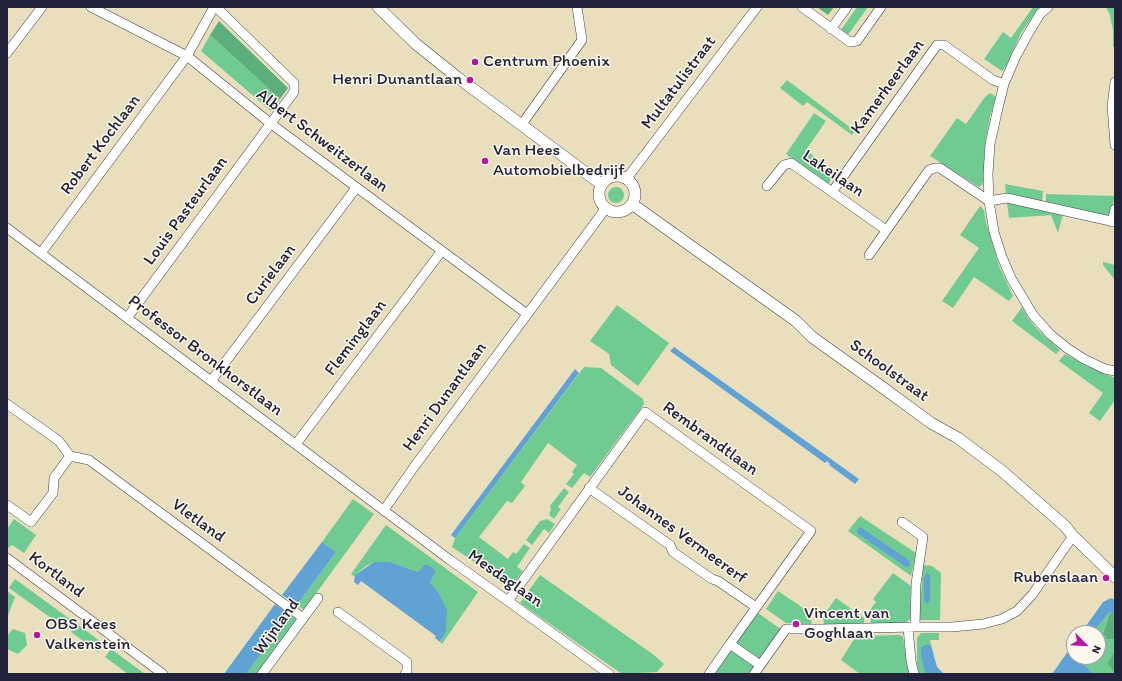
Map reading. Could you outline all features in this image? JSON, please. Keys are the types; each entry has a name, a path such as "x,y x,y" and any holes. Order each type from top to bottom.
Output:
{"street":[{"path":"7,53 42,7"},
{"name":"Albert Schweitzerlaan","path":"91,7 187,56 270,123 441,252 527,314"},
{"name":"Robert Kochlaan","path":"41,253 187,56 215,7"},
{"name":"Louis Pasteurlaan","path":"127,318 294,92 294,83 215,7"},
{"path":"378,7 416,44 457,77 602,184"},
{"path":"522,124 582,40 577,7"},
{"name":"Multatulistraat","path":"627,178 757,7"},
{"path":"802,7 850,42 857,41 882,7"},
{"path":"831,28 847,7"},
{"path":"1048,7 1040,14 1016,56 1004,84 998,108 990,144 988,174 989,201 994,232 1002,257 1018,291 1033,316 1067,348 1084,360 1105,369 1115,371"},
{"name":"Kamerheerlaan","path":"832,192 937,45 944,45 993,80 1004,84"},
{"path":"1115,82 1112,106 1115,145"},
{"name":"Lakeilaan","path":"767,186 784,165 791,163 886,230"},
{"path":"869,255 929,170 935,168 940,168 989,201 1007,198 1114,222 1115,208"},
{"path":"616,176 627,178 631,182 635,193 632,204 628,208 617,212 606,208 599,197 599,190 602,184 610,177 616,176"},
{"name":"Curielaan","path":"211,381 356,188"},
{"name":"Schoolstraat","path":"632,204 796,321 812,337 888,392 931,422 958,438 1002,471 1065,526 1073,536 1115,577"},
{"name":"Henri Dunantlaan","path":"384,510 606,208"},
{"name":"Professor Bronkhorstlaan","path":"7,228 384,510"},
{"name":"Fleminglaan","path":"296,444 441,252"},
{"path":"7,404 59,441 70,456 54,478 53,493 31,522 7,504"},
{"name":"Rembrandtlaan","path":"508,601 645,412 810,530 756,607"},
{"name":"Vletland","path":"70,456 89,460 304,618"},
{"name":"Johannes Vermeererf","path":"589,488 670,545 673,552 756,607"},
{"name":"Mesdaglaan","path":"384,510 450,560 609,674"},
{"path":"902,522 923,537 916,584 912,627 911,661 914,674"},
{"path":"754,674 786,629 952,627 983,624 1002,619 1017,611 1032,595 1073,536"},
{"name":"Kortland","path":"7,558 163,674"},
{"name":"Wijnland","path":"262,674 318,598"},
{"path":"709,674 756,607"},
{"path":"338,612 407,662 407,671 405,674"},
{"path":"730,644 760,665"}],"green space":[{"path":"817,7 834,7 828,15"},
{"path":"857,7 868,7 848,35 841,30"},
{"path":"1033,7 1039,7 1021,33 1005,68 1002,71 984,59 1003,32 1011,38"},
{"path":"1106,7 1115,7 1115,47 1113,47 1113,31 1110,15"},
{"path":"219,21 288,88 280,99 210,35"},
{"path":"210,35 280,99 271,111 201,51"},
{"path":"787,80 855,131 852,135 807,102 803,106 780,88"},
{"path":"990,93 995,96 995,100 986,138 984,180 979,187 930,156 957,118 966,124 985,97"},
{"path":"814,113 826,121 806,150 836,173 828,184 786,154"},
{"path":"1005,184 1043,191 1042,202 1006,196"},
{"path":"616,187 622,189 624,195 622,201 616,203 610,201 608,195 610,189"},
{"path":"1046,194 1115,196 1111,211 1108,215 1104,216 1046,203"},
{"path":"1007,202 1063,214 1058,233 1051,215 1009,218"},
{"path":"980,206 984,210 999,266 1013,296 1009,301 974,277 953,308 942,301 979,248 960,235"},
{"path":"1103,262 1115,265 1115,280 1103,265"},
{"path":"617,305 669,343 638,386 611,365 609,354 590,341"},
{"path":"1022,307 1028,318 1038,330 1060,350 1056,354 1012,321"},
{"path":"1065,354 1085,365 1115,378 1115,400 1100,421 1089,413 1103,393 1059,361"},
{"path":"584,367 601,368 643,399 644,404 590,477 584,473 572,488 566,484 574,474 572,472 577,465 548,443 521,482 525,486 512,503 507,501 479,537 508,559 513,552 516,554 524,544 530,548 517,567 523,571 511,587 452,547 455,538"},
{"path":"564,488 569,492 558,507 561,509 554,519 549,515 551,509 550,506"},
{"path":"353,499 374,514 304,610 297,605 336,552 322,542"},
{"path":"860,516 916,553 911,576 848,531"},
{"path":"14,519 36,535 24,553 12,545 7,549 7,529"},
{"path":"547,519 555,524 549,533 544,529 532,545 526,540 540,521"},
{"path":"386,525 478,592 442,644 440,642 442,640 442,601 439,593 430,582 435,574 424,565 418,572 390,562 374,562 366,566 355,575 355,577 351,574"},
{"path":"923,565 932,566 941,573 940,620 919,620"},
{"path":"893,573 911,586 910,619 905,623 871,624 870,610 876,602 873,599"},
{"path":"540,575 654,655 664,664 657,672 622,674 520,603"},
{"path":"15,579 74,622 68,630 9,588"},
{"path":"7,591 15,597 7,618"},
{"path":"778,591 809,612 812,625 786,623 766,609"},
{"path":"836,598 864,618 864,623 824,625 823,616"},
{"path":"1110,612 1105,625 1099,625"},
{"path":"1110,612 1115,616 1115,639 1107,639 1106,638 1106,625"},
{"path":"758,613 782,630 759,661 735,644"},
{"path":"290,615 297,620 257,674 246,674"},
{"path":"77,624 104,644 98,652 71,632"},
{"path":"13,629 25,633 27,645 18,654 7,649 7,636"},
{"path":"921,633 939,633 939,640 930,640 931,645 921,647 921,657 926,674 919,674 917,664 917,638"},
{"path":"900,635 903,637 909,674 860,674 841,660 856,636"},
{"path":"1106,636 1108,639 1115,639 1115,651 1107,663 1115,674 1093,674 1085,665 1106,665"},
{"path":"732,647 756,665 749,674 713,674"},
{"path":"111,649 145,674 128,674 105,657"},
{"path":"1115,651 1115,674 1107,663"}],"water":[{"path":"674,347 859,479 855,484 829,465 830,464 827,461 825,463 670,351"},
{"path":"575,369 579,373 455,538 451,535"},
{"path":"860,527 910,561 910,566 906,567 857,533 857,530"},
{"path":"322,542 336,552 297,605 282,595"},
{"path":"374,562 390,562 418,572 424,565 428,565 435,570 435,574 430,582 439,593 447,611 446,631 440,642 435,638 436,636 361,581 358,585 354,582 355,575"},
{"path":"926,573 930,575 930,601 927,604 924,600 924,578"},
{"path":"1111,598 1115,600 1115,616 1110,612 1099,625 1087,625 1103,602"},
{"path":"275,604 290,615 246,674 224,674"},
{"path":"931,645 937,667 944,674 926,674 921,657 921,647"},
{"path":"1066,654 1066,665 1085,665 1093,674 1052,674"}],"place":[{"name":"Centrum Phoenix","path":"475,62"},
{"name":"Henri Dunantlaan","path":"470,80"},
{"name":"Van Hees Automobielbedrijf","path":"485,161"},
{"name":"Rubenslaan","path":"1106,578"},
{"name":"Vincent van Goghlaan","path":"796,624"},
{"name":"OBS Kees Valkenstein","path":"37,635"}]}
